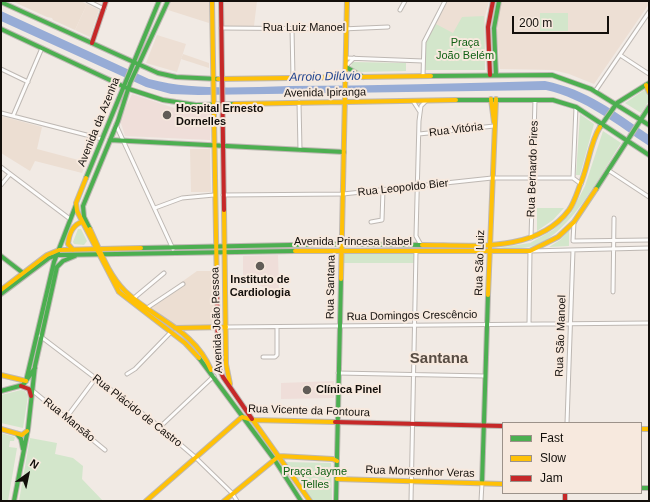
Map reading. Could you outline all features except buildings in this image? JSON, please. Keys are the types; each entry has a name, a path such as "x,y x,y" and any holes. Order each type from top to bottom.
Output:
{"main road":[{"path":"92,43 106,1"},
{"name":"Avenida da Azenha","path":"26,381 57,255 76,203 159,1"},
{"name":"Avenida da Azenha","path":"101,249 84,217 83,206 116,125 130,83 168,1"},
{"name":"Avenida João Pessoa","path":"212,1 216,327 218,360 221,374 232,389"},
{"name":"Avenida João Pessoa","path":"220,1 226,364 232,389"},
{"name":"Rua Santana","path":"336,501 337,479 335,459 338,422 347,1"},
{"path":"490,75 488,27 493,1"},
{"path":"496,75 494,26 496,7 499,1"},
{"name":"Avenida Ipiranga","path":"1,2 92,43 138,67 176,77 212,79 345,79 364,77 490,75 552,76 569,79 596,90 649,125"},
{"name":"Avenida Ipiranga","path":"1,30 129,89 168,102 185,104 222,104 494,99 553,100 576,107 649,155"},
{"path":"346,66 364,77"},
{"path":"531,238 551,227 569,210 581,184 598,130 617,103 648,84 649,92"},
{"name":"Rua São Luiz","path":"482,483 494,99"},
{"path":"530,251 558,237 574,222 649,107"},
{"path":"110,140 214,144 344,152"},
{"path":"622,148 635,146"},
{"path":"76,203 77,211 82,222 119,292 185,343 213,375 242,417 274,459 301,501"},
{"path":"73,250 68,244 69,237 74,225 82,222"},
{"name":"Avenida Princesa Isabel","path":"59,250 341,244 489,245 531,238"},
{"path":"101,249 118,283 134,298 190,340 205,356 211,360 218,360"},
{"path":"1,290 47,255 59,250"},
{"name":"Avenida Princesa Isabel","path":"57,255 215,252 530,251"},
{"path":"1,294 49,258 57,255"},
{"path":"14,501 28,429 36,366 57,267 63,261 79,255"},
{"path":"1,256 23,273"},
{"name":"Rua Domingos Crescêncio","path":"175,328 226,327"},
{"path":"205,356 213,375"},
{"path":"1,391 21,386 36,366"},
{"path":"1,375 26,381"},
{"path":"21,386 29,389 32,400"},
{"path":"232,389 310,501"},
{"name":"Rua Vicente da Fontoura","path":"146,501 242,417 253,420 502,426"},
{"path":"1,429 24,434 28,429"},
{"path":"16,433 21,439 24,451"},
{"path":"224,501 279,456 335,459"},
{"name":"Rua Monsenhor Veras","path":"337,479 502,484"}],"street":[{"path":"88,1 104,9"},
{"path":"400,10 405,1"},
{"path":"423,76 424,42 444,1"},
{"path":"596,90 649,12"},
{"name":"Rua Luiz Manoel","path":"221,28 388,27"},
{"path":"292,28 293,78"},
{"path":"13,116 42,48"},
{"path":"620,55 649,74"},
{"path":"346,58 423,61"},
{"path":"346,66 354,58"},
{"path":"1,69 28,82"},
{"name":"Rua Bernardo Pires","path":"531,238 535,100"},
{"path":"413,101 420,112"},
{"path":"421,245 416,236 419,134 421,106 426,101"},
{"path":"299,102 300,150"},
{"path":"576,107 572,178 581,184"},
{"path":"1,113 102,140"},
{"name":"Rua Vitória","path":"419,134 494,124"},
{"path":"116,125 173,248"},
{"path":"1,167 70,219"},
{"path":"608,170 649,197"},
{"path":"1,185 10,174"},
{"name":"Rua Leopoldo Bier","path":"223,194 343,194 492,178 572,178"},
{"path":"372,222 382,220 383,190"},
{"path":"155,208 182,198 214,195"},
{"path":"613,292 614,218"},
{"path":"574,222 573,241 649,240"},
{"path":"410,244 416,236"},
{"name":"Avenida Princesa Isabel","path":"530,251 649,248"},
{"name":"Rua São Manoel","path":"567,422 573,250"},
{"path":"410,501 416,251"},
{"path":"529,324 530,251"},
{"path":"134,298 164,273"},
{"path":"147,308 183,284"},
{"name":"Rua Domingos Crescêncio","path":"226,327 649,323"},
{"path":"263,357 275,357 277,355 277,327"},
{"path":"127,374 135,369 171,332"},
{"name":"Rua Plácido de Castro","path":"37,334 160,427 195,457 232,493 237,501"},
{"path":"338,374 485,376"},
{"path":"160,427 213,375"},
{"path":"66,418 95,379"},
{"name":"Rua Mansão","path":"33,391 105,450"},
{"name":"Rua São Luiz","path":"481,501 482,483"}],"shaded area":[{"path":"12,1 80,1 87,4 75,30 53,20 52,18"},
{"path":"171,1 209,1 209,23 168,10"},
{"path":"222,1 257,1 254,26 222,26"},
{"name":"Praça João Belém","path":"448,1 489,1 485,16 485,70 468,70 461,66 459,69 425,70 424,43"},
{"path":"501,1 649,1 649,4 594,84 569,74 553,70 500,69 496,20"},
{"path":"87,4 99,10 90,37 75,30"},
{"path":"157,35 186,44 177,72 146,63"},
{"path":"183,54 209,63 209,68 181,59"},
{"name":"Hospital Ernesto Dornelles","path":"132,94 174,108 211,110 210,140 125,136 120,120"},
{"path":"1,116 42,127 37,149 86,162 82,173 35,161 30,171 1,153"},
{"path":"190,149 210,149 211,192 191,192"},
{"name":"Instituto de Cardiologia","path":"278,255 279,290 275,293 243,277 243,256"},
{"path":"197,271 214,271 215,326 176,326 148,306"},
{"name":"Clínica Pinel","path":"334,381 334,398 281,399 281,383"}],"green space":[{"path":"540,13 568,13 568,31 540,31"},
{"name":"Praça João Belém","path":"484,16 485,70 425,70 425,43 436,24 453,33 462,17"},
{"path":"352,62 406,63 406,71 358,72 351,67"},
{"path":"649,87 649,101 641,113 625,103"},
{"path":"580,114 594,124 580,175 576,175"},
{"path":"603,131 621,143 582,204 570,219 557,232 543,242 525,248 498,248 530,243 553,230 571,213 585,186"},
{"path":"537,208 564,208 553,220 537,231"},
{"path":"78,229 81,229 87,241 84,245 74,244 73,242"},
{"path":"569,230 569,246 549,247 560,240"},
{"path":"344,253 414,254 414,263 344,263"},
{"path":"21,390 25,391 28,396 23,428 1,423 1,395"},
{"path":"1,433 15,437 14,441 10,441 9,447 17,448 8,501 1,501"},
{"path":"30,438 57,443 55,454 73,458 83,466 82,479 103,501 19,501"},
{"name":"Praça Jayme Telles","path":"285,462 331,463 332,501 313,501"}],"water":[{"name":"Arroio Dilúvio","path":"1,11 149,79 166,83 201,87 237,87 545,81 574,90 600,102 649,135 649,146 600,113 574,99 546,90 198,95 171,94 146,87 1,21"}],"traffic: fast":[{"path":"86,178 159,1"},
{"path":"90,229 84,217 83,206 118,121 130,83 168,1"},
{"path":"496,75 494,28 499,1"},
{"path":"1,2 158,73 176,77 218,79"},
{"path":"1,29 129,89 163,100 196,105 234,104"},
{"path":"346,67 363,77"},
{"path":"431,76 552,75 591,89 649,125"},
{"path":"600,127 617,103 649,83"},
{"path":"456,100 553,100 576,107 649,155"},
{"path":"596,189 649,107"},
{"path":"110,140 344,152"},
{"path":"26,381 54,262 76,205"},
{"path":"141,248 341,244 422,245"},
{"path":"1,294 49,258 57,255 295,251"},
{"path":"1,256 23,273"},
{"path":"14,501 28,429 35,366 57,267 63,261 75,256"},
{"path":"336,501 341,279"},
{"path":"482,483 488,295"},
{"path":"199,358 274,459 301,501"},
{"path":"1,391 23,385 35,368"},
{"path":"17,434 21,439 23,449"},
{"path":"642,488 649,488"}],"traffic: slow":[{"path":"212,1 217,293"},
{"path":"341,279 347,1"},
{"path":"218,79 431,76"},
{"path":"646,85 649,92"},
{"path":"491,99 494,122"},
{"path":"488,295 496,99"},
{"path":"234,104 456,100"},
{"path":"422,245 481,246 501,244 521,240 539,234 555,224 569,210 574,201 583,178 594,140 600,127"},
{"path":"86,178 76,203 77,211 119,292 185,343 199,358"},
{"path":"295,251 530,251 558,237 574,222 596,189"},
{"path":"224,210 226,364 230,384"},
{"path":"73,250 68,244 70,233 76,225 82,222"},
{"path":"90,229 105,262 125,291 195,344 204,356 211,370"},
{"path":"1,290 47,255 59,250 141,248"},
{"path":"175,328 226,327"},
{"path":"1,375 26,381"},
{"path":"146,501 242,417 253,420 335,422"},
{"path":"252,419 310,501"},
{"path":"1,429 22,435 27,431"},
{"path":"642,429 649,429"},
{"path":"224,501 279,456 333,459 337,461"},
{"path":"337,479 502,484"}],"traffic: jam":[{"path":"92,43 106,1"},
{"path":"221,1 224,210"},
{"path":"490,75 488,27 493,1"},
{"path":"217,293 218,366 223,377 252,419"},
{"path":"21,386 29,389 31,396"},
{"path":"335,422 502,426"},
{"path":"565,494 565,501"}],"place":[{"name":"Hospital Ernesto Dornelles","path":"167,115"},
{"name":"Instituto de Cardiologia","path":"260,266"},
{"name":"Clínica Pinel","path":"307,390"}],"district":[{"name":"Santana","path":"439,359"}]}
